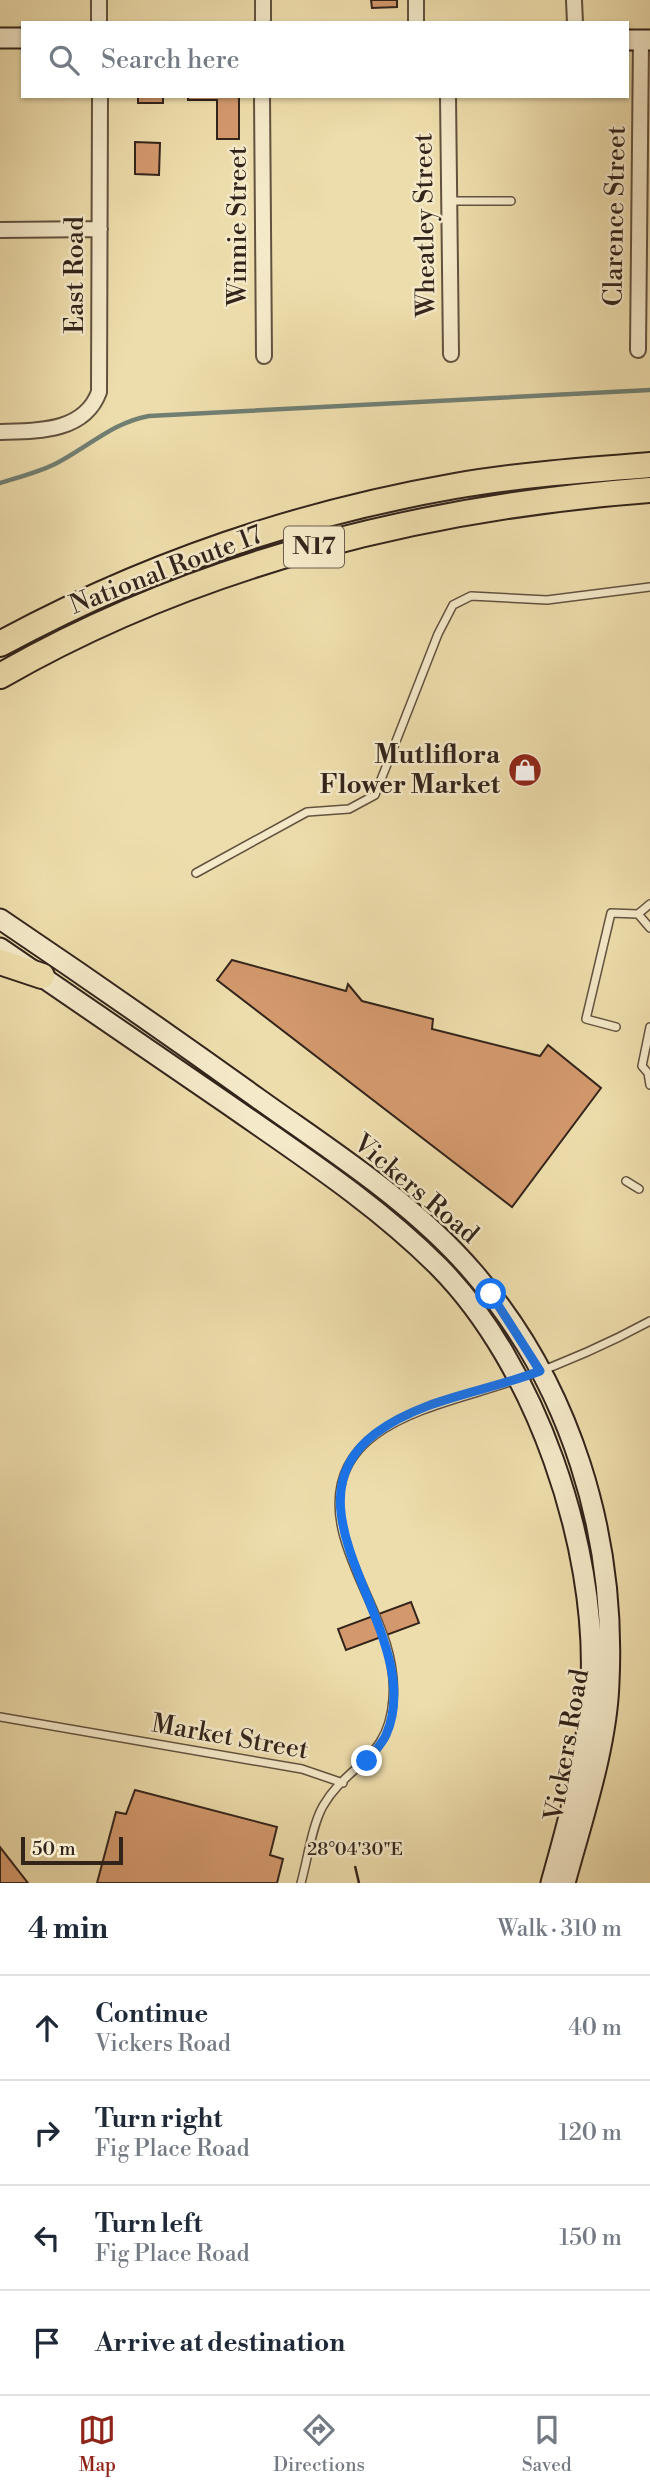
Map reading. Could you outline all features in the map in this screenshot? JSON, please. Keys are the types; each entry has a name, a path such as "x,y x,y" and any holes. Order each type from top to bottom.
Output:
{"highway":[{"name":"N17","path":"0,644 95,595 167,566 322,515 456,486 650,465"},
{"name":"National Route 17","path":"0,677 81,633 150,603 293,553 370,533 505,506 650,490"},
{"path":"0,962 42,976"}],"main road":[{"path":"0,38 21,38"},
{"name":"Vickers Road","path":"0,919 173,1037 407,1209 472,1271 514,1329 540,1371 559,1409 594,1506 608,1583 609,1685 601,1738 565,1883"},
{"name":"Vickers Road","path":"0,948 347,1187 440,1268 494,1337 517,1380 550,1455 574,1525 588,1595 592,1639 587,1732 551,1883"}],"street":[{"path":"99,0 99,21"},
{"path":"262,0 263,21"},
{"path":"416,0 416,21"},
{"path":"574,0 575,21"},
{"name":"Clarence Street","path":"638,350 639,40"},
{"name":"East Road","path":"0,432 52,430 86,411 99,393 100,98"},
{"name":"Winnie Street","path":"262,98 264,356"},
{"name":"Wheatley Street","path":"448,98 451,354"},
{"path":"0,230 100,229"}],"lane":[{"path":"449,201 510,201"},
{"path":"196,873 307,812 349,808 375,795 438,634 453,605 471,596 547,600 650,587"},
{"path":"616,1027 586,1018 611,913 638,914 650,904"},
{"path":"638,914 650,928"},
{"path":"650,1027 642,1066 650,1085"},
{"path":"626,1181 639,1189"},
{"path":"301,1883 322,1807 367,1761 386,1735 393,1700 389,1656 343,1534 338,1501 350,1463 376,1433 401,1419 456,1397 540,1371 605,1345 650,1321"},
{"name":"Market Street","path":"0,1717 302,1769 343,1783"}],"building":[{"path":"371,0 397,0 397,7 372,8"},
{"path":"138,98 163,98 163,103 138,103"},
{"path":"239,98 239,139 217,139 217,100 188,100"},
{"path":"135,142 160,143 159,175 135,174"},
{"path":"232,960 346,991 348,984 362,1001 433,1019 432,1029 540,1056 548,1045 601,1088 512,1207 217,980"},
{"path":"411,1602 419,1623 346,1650 338,1629"},
{"path":"135,1790 277,1827 270,1855 283,1859 277,1883 97,1883 116,1812 126,1814"},
{"path":"0,1847 28,1883 0,1883"}],"waterway":[{"path":"0,483 50,466 113,429 149,416 650,390"}],"place":[{"name":"Mutliflora Flower Market","path":"525,770"}],"route":[{"path":"367,1761 386,1735 393,1700 393,1668 382,1631 343,1534 338,1501 342,1481 362,1446 376,1433 401,1419 456,1397 540,1371 491,1294"}]}
